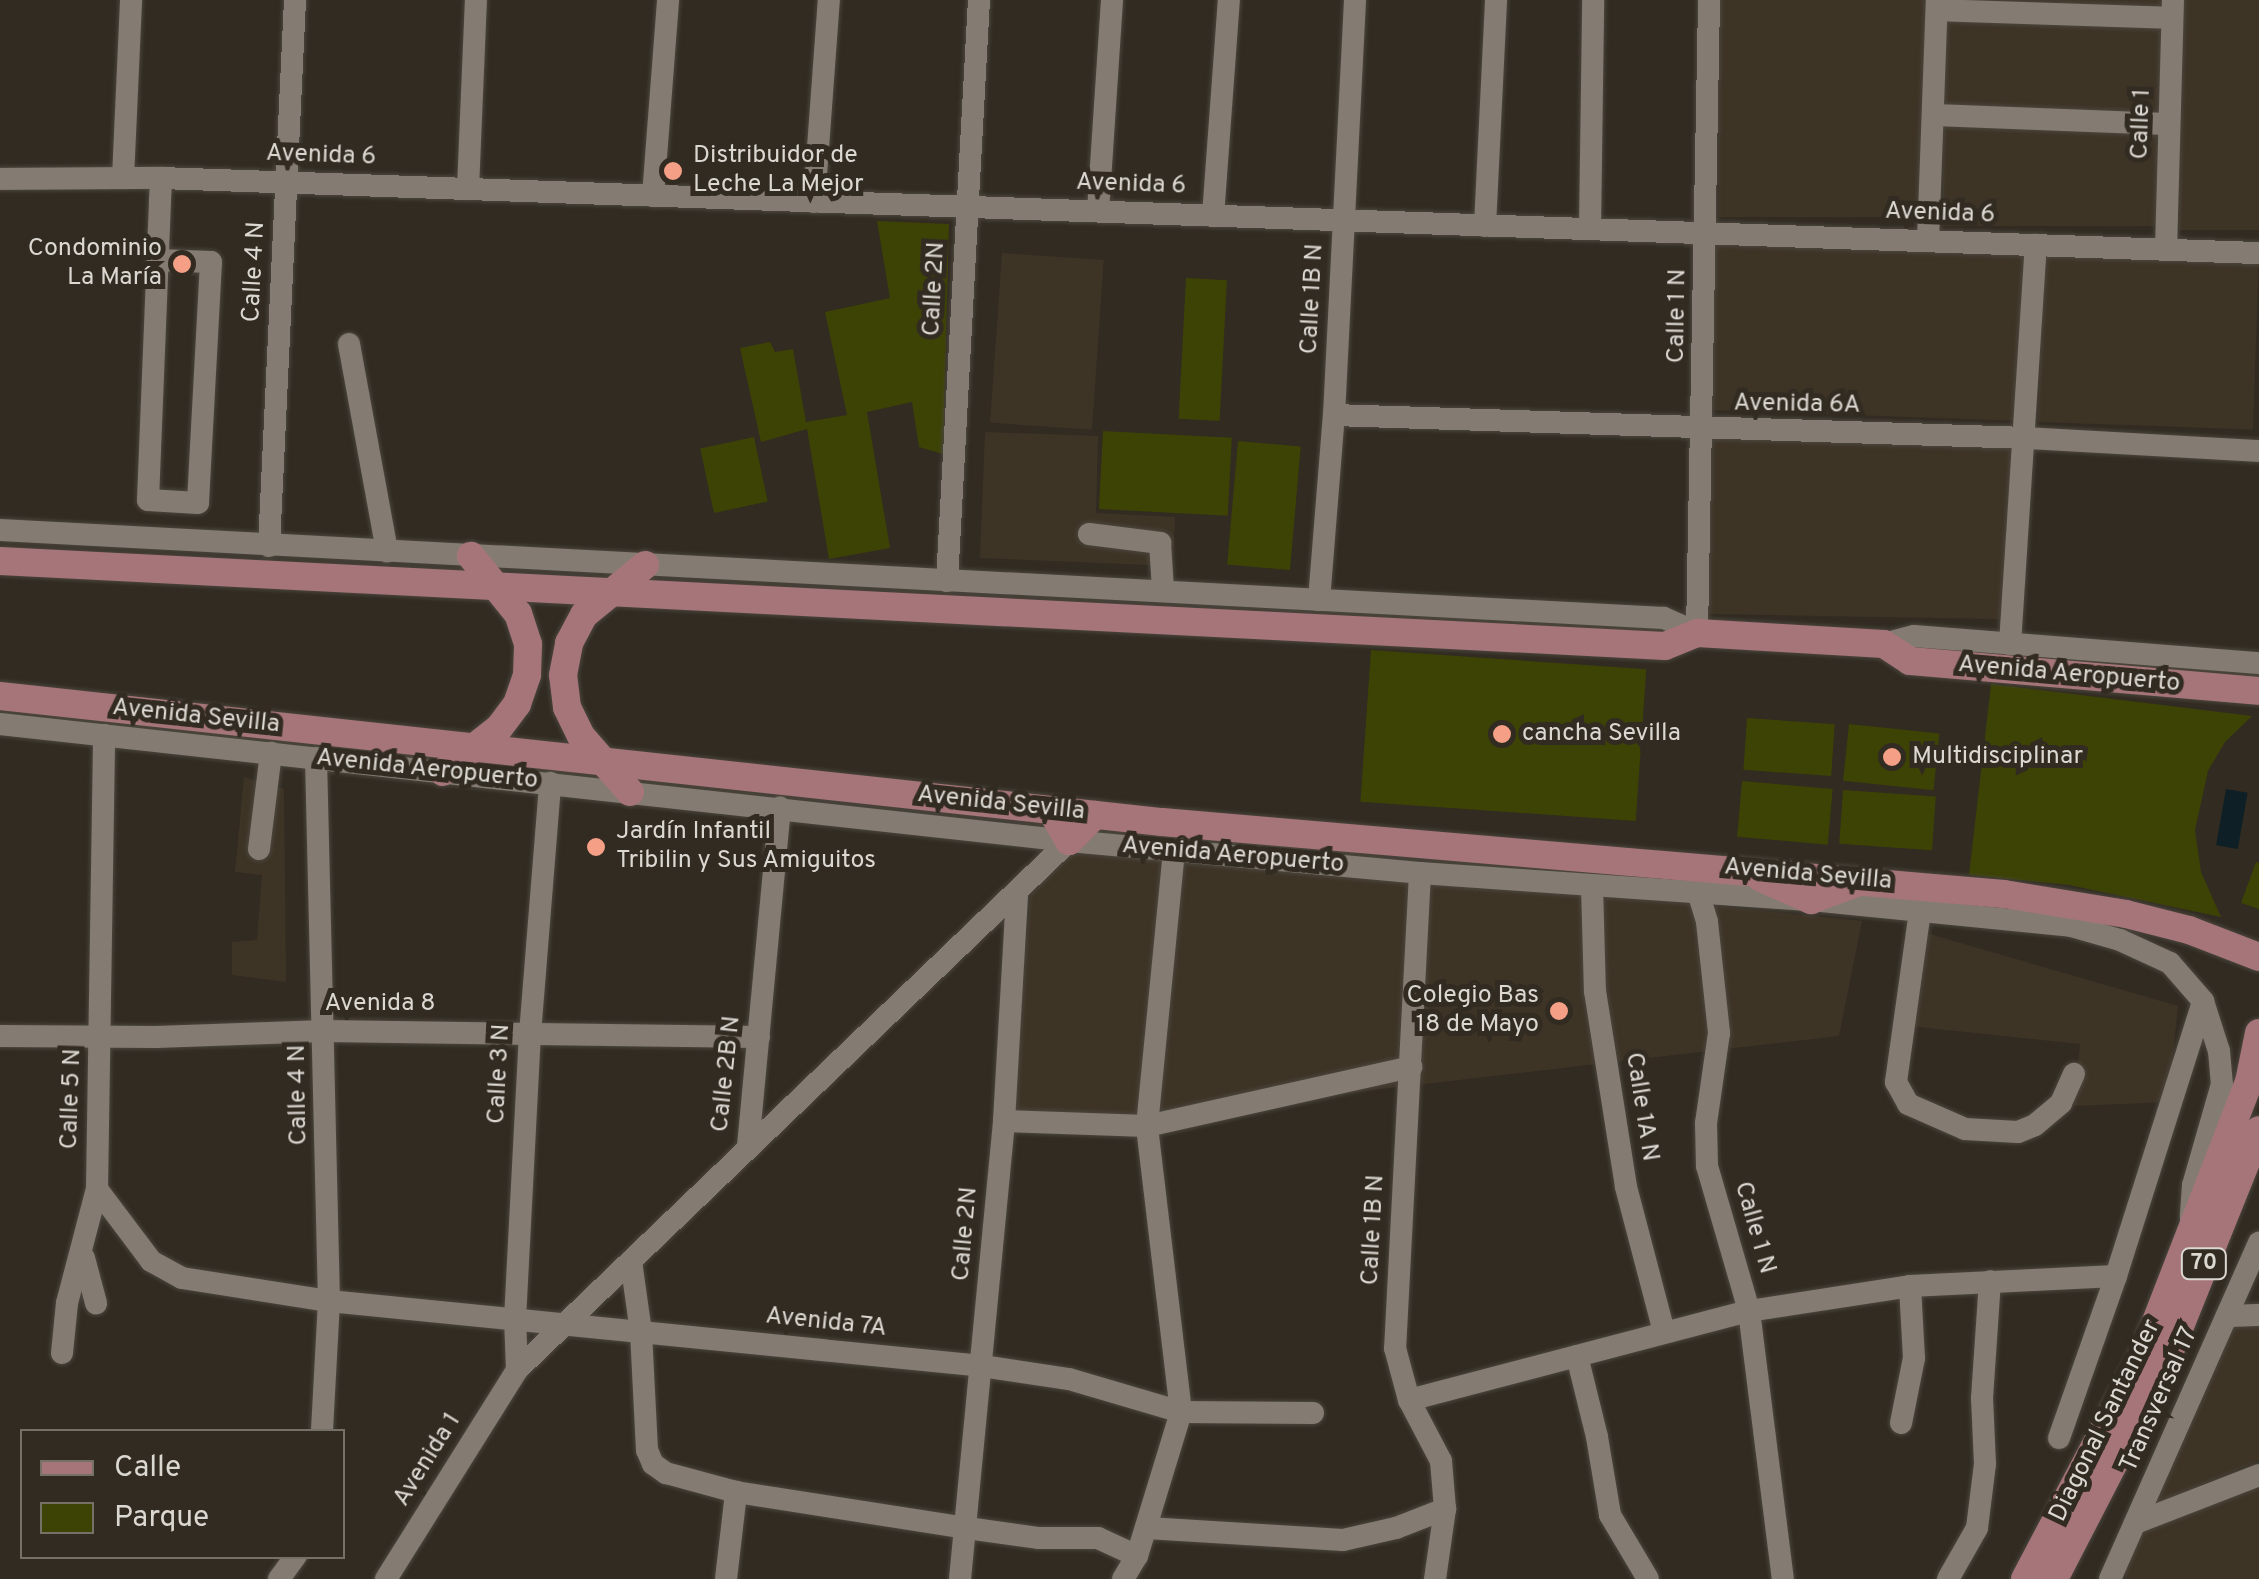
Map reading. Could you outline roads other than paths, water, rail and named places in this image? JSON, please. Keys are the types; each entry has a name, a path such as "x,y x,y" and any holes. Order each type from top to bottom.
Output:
{"main road":[{"path":"443,772 508,716 527,674 528,644 518,614 471,556"},
{"path":"0,560 1664,646 1697,632"},
{"path":"630,792 581,736 567,706 563,675 569,643 584,615 645,565"},
{"name":"Avenida Aeropuerto","path":"1697,632 1884,644 1910,661 2259,691"},
{"name":"Avenida Sevilla","path":"0,696 1095,815 2004,894 2126,914 2189,930 2259,958"},
{"path":"1051,810 1070,840 1095,815"},
{"path":"1742,869 1811,900 1866,879"},
{"name":"Diagonal Santander","path":"2025,1579 2143,1355 2254,1070 2259,1033"},
{"name":"Diagonal Santander","path":"2054,1579 2164,1366 2259,1130"},
{"path":"2205,1262 2224,1244 2259,1163"}],"street":[{"path":"123,178 131,0"},
{"name":"Calle 4 N","path":"268,546 295,0"},
{"path":"468,189 476,0"},
{"path":"653,196 668,0"},
{"path":"814,202 829,0"},
{"name":"Calle 2N","path":"947,581 978,0"},
{"path":"1098,212 1112,0"},
{"path":"1213,216 1229,0"},
{"name":"Calle 1B N","path":"1318,600 1334,415 1355,0"},
{"path":"1485,226 1496,0"},
{"path":"1590,229 1594,0"},
{"name":"Calle 1 N","path":"1697,632 1709,0"},
{"path":"1928,241 1937,5 2172,9"},
{"name":"Calle 1","path":"2166,250 2172,9"},
{"path":"1932,115 2169,124"},
{"path":"158,260 212,262 198,503 148,500 158,260 162,178"},
{"name":"Avenida 6","path":"0,179 286,182 2259,253"},
{"path":"2010,644 2036,245"},
{"path":"349,344 387,552"},
{"name":"Avenida 6A","path":"1334,415 1703,431 2026,438 2259,451"},
{"name":"Avenida Aeropuerto","path":"0,530 1664,618 1697,632"},
{"path":"1089,534 1160,543 1163,590"},
{"name":"Avenida Aeropuerto","path":"1884,644 1914,636 2259,662"},
{"name":"Avenida Aeropuerto","path":"0,724 1420,874 1811,900 2025,919 2120,940 2170,962 2204,1001 2218,1051 2222,1084 2192,1185 2191,1235"},
{"name":"Calle 5 N","path":"62,1353 66,1302 97,1189 104,735"},
{"path":"258,848 271,754"},
{"name":"Calle 4 N","path":"316,758 330,1301 322,1429"},
{"name":"Calle 3 N","path":"517,1370 515,1319 530,1034 550,783"},
{"name":"Calle 2B N","path":"517,1370 748,1146 780,808"},
{"path":"748,1146 1070,840"},
{"path":"1123,1579 1138,1556 1181,1412 1147,1126 1174,850"},
{"name":"Calle 1B N","path":"1420,874 1395,1348 1409,1400 1441,1461 1445,1509 1435,1579"},
{"name":"Calle 1A N","path":"1592,886 1595,991 1626,1187 1664,1332"},
{"name":"Calle 1 N","path":"1698,892 1707,922 1719,1033 1706,1124 1707,1166 1749,1311 1781,1578"},
{"name":"Calle 2N","path":"960,1579 1004,1121 1017,893"},
{"path":"1920,911 1896,1082 1908,1104 1965,1129 2018,1132 2035,1125 2061,1103 2074,1074"},
{"name":"Diagonal Santander","path":"2058,1438 2116,1276 2204,1001"},
{"name":"Avenida 8","path":"0,1036 102,1038 326,1031 759,1036"},
{"path":"1004,1121 1147,1126 1411,1067"},
{"path":"97,1189 152,1261 182,1278 330,1301"},
{"name":"Transversal 17","path":"2110,1579 2259,1242"},
{"path":"83,1250 96,1303"},
{"path":"630,1261 641,1332 647,1450 653,1464 666,1473 736,1492 967,1528 1039,1538 1098,1538 1138,1556"},
{"path":"1409,1400 1749,1311 1910,1286 2116,1276"},
{"path":"1948,1579 1976,1528 1979,1512 1985,1464 1982,1398 1990,1281"},
{"path":"1901,1423 1914,1358 1910,1286"},
{"name":"Avenida 7A","path":"330,1301 982,1366 1069,1379 1181,1412 1314,1414"},
{"path":"2227,1316 2259,1315"},
{"path":"1577,1356 1597,1436 1610,1515 1648,1579"},
{"name":"Avenida 1","path":"386,1579 517,1370"},
{"path":"2138,1522 2259,1475"},
{"path":"726,1579 736,1492"},
{"path":"1146,1528 1343,1540 1396,1528 1445,1509"}],"water":[{"path":"2226,789 2248,793 2238,849 2216,845"}],"place":[{"name":"Distribuidor de Leche La Mejor","path":"673,171"},
{"name":"Condominio La María","path":"182,264"},
{"name":"cancha Sevilla","path":"1502,734"},
{"name":"Multidisciplinar","path":"1892,757"},
{"name":"Jardín Infantil Tribilin y Sus Amiguitos","path":"596,847"},
{"name":"Colegio Bas 18 de Mayo","path":"1559,1011"}]}
